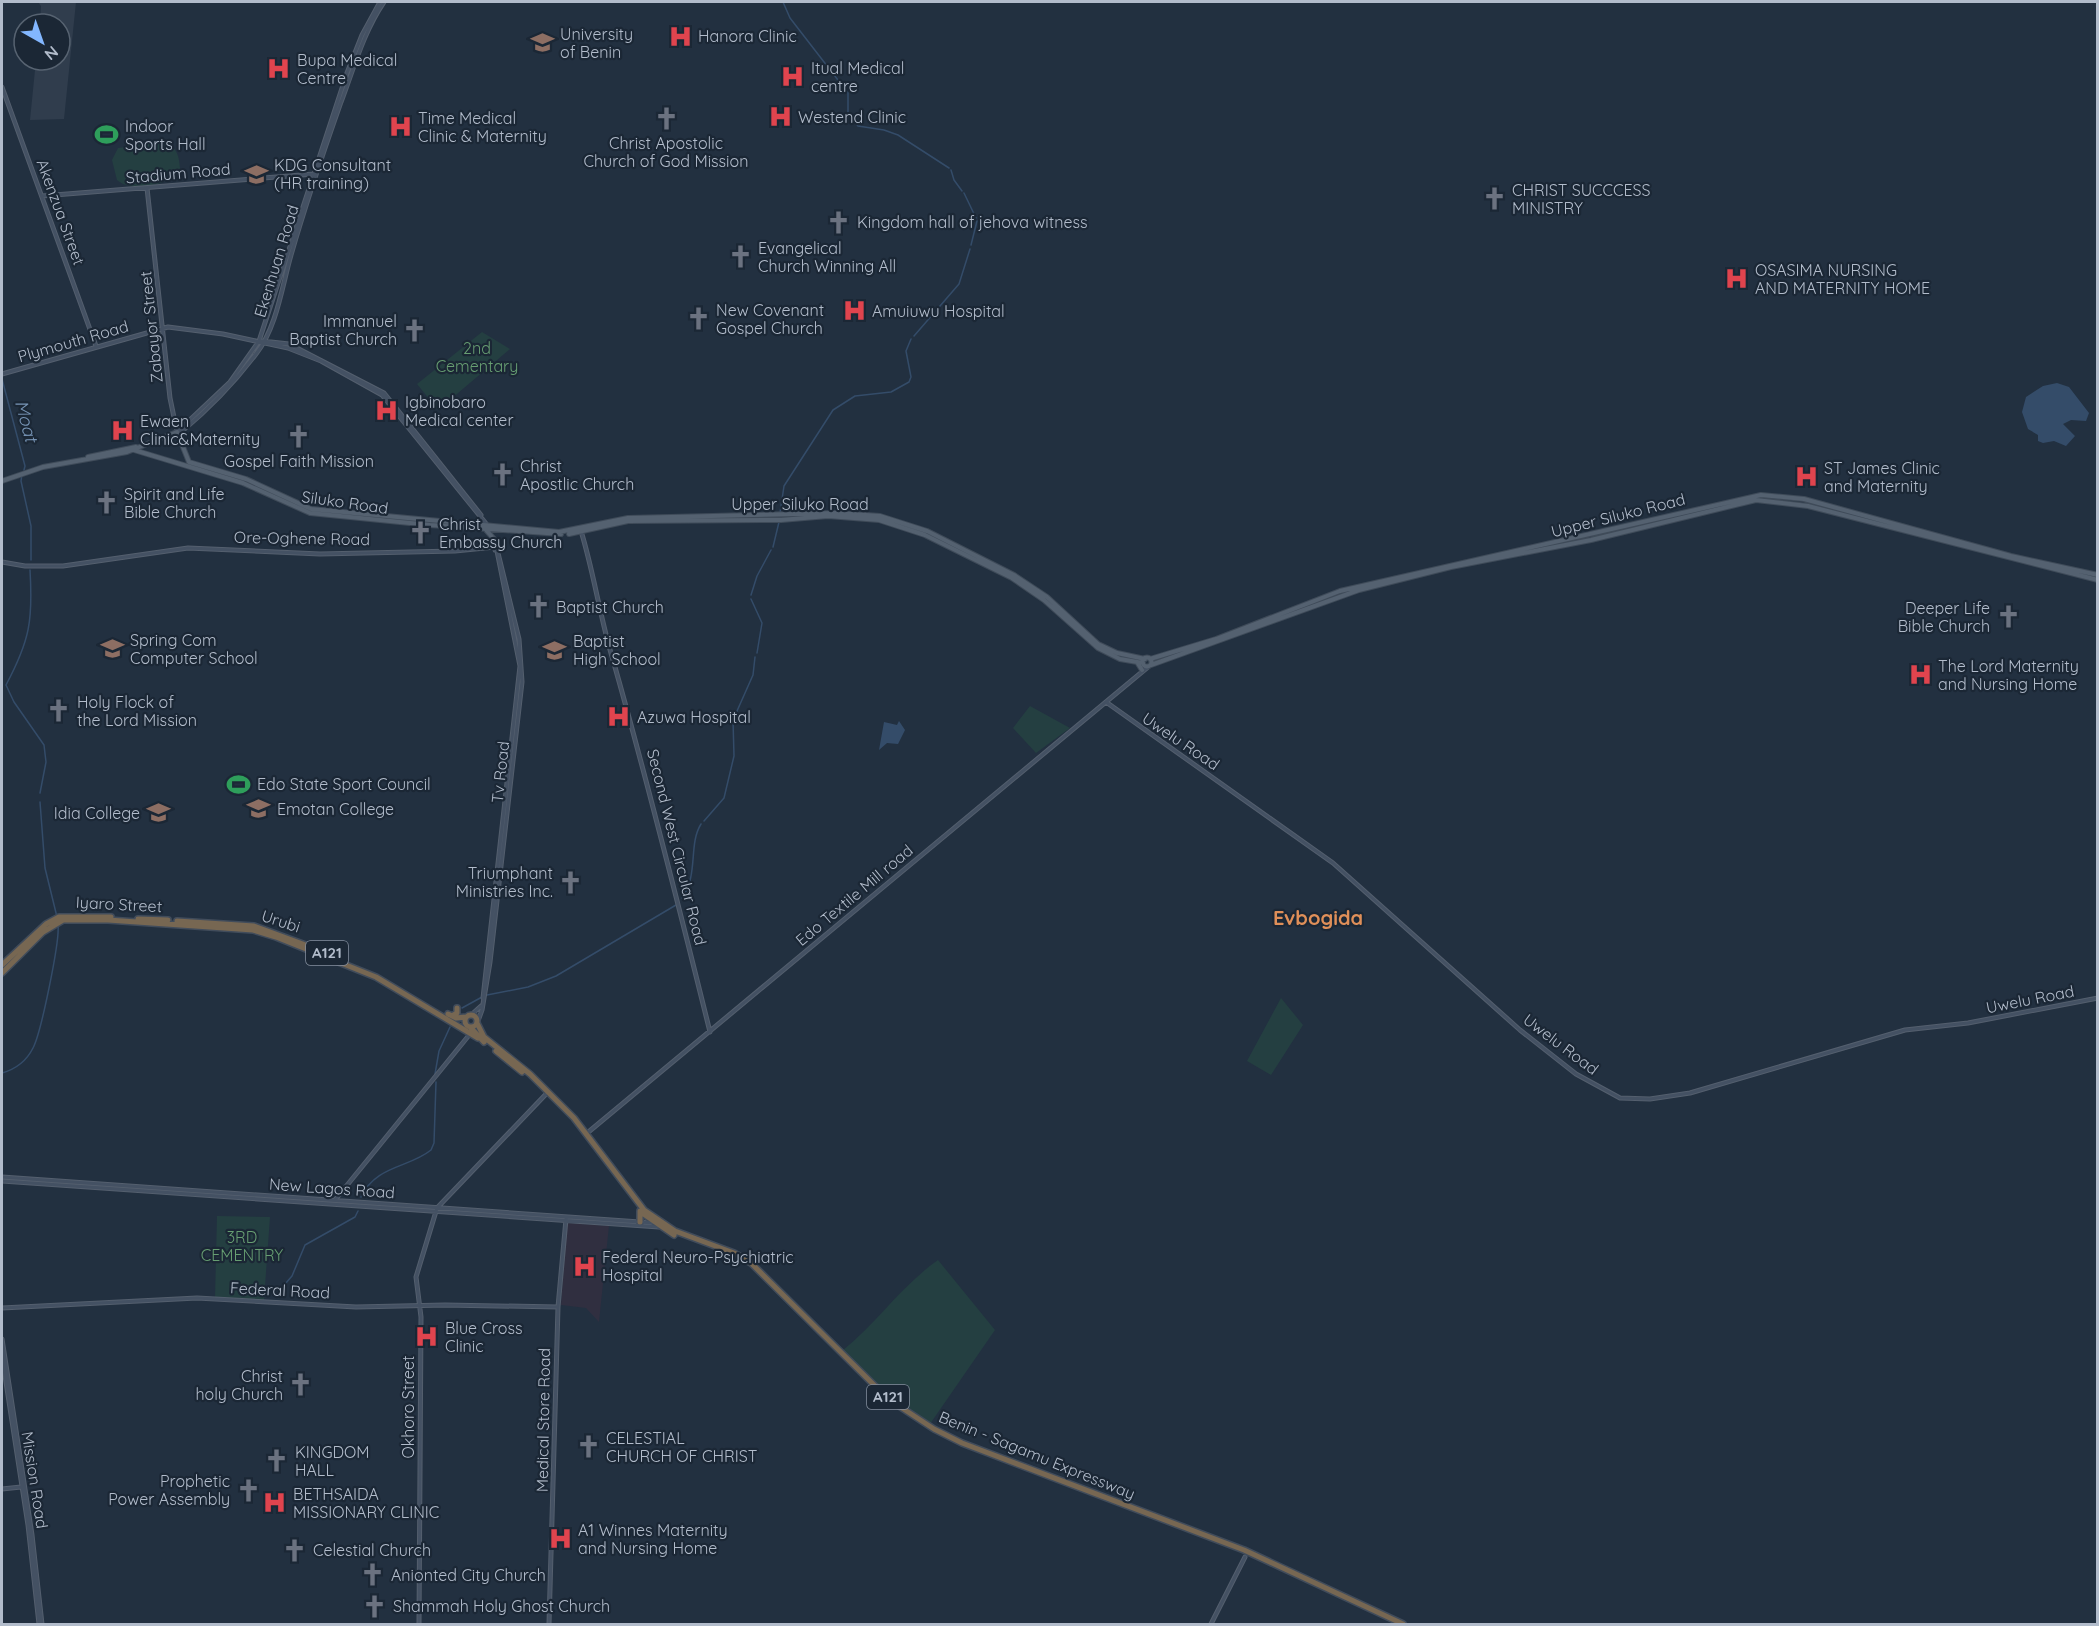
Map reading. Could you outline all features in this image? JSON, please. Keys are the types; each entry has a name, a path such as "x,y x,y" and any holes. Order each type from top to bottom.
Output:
{"highway":[{"name":"Iyaro Street","path":"57,920 78,915 177,923"},
{"path":"2,965 35,933 57,920"},
{"path":"2,973 57,920"},
{"name":"Urubi","path":"177,923 254,926 278,933 360,966 448,1017 469,1016"},
{"path":"448,1017 456,1015 457,1008"},
{"path":"469,1016 469,1029"},
{"name":"A121","path":"469,1016 477,1022"},
{"name":"A121","path":"448,1017 469,1029 547,1093 586,1134 640,1211 680,1237 745,1262 883,1397 915,1421 962,1444 1246,1554 1397,1624"},
{"path":"469,1029 477,1022"},
{"name":"Benin - Sagamu Expressway","path":"477,1022 484,1037 530,1074 586,1134 637,1202 658,1224 674,1228 752,1263 885,1394 924,1423 962,1444 1244,1550 1403,1624"},
{"path":"639,1222 640,1211"}],"main road":[{"name":"Ekenhuan Road","path":"2,479 36,466 135,449 177,432"},
{"name":"Zabayor Street","path":"177,432 189,462"},
{"path":"145,444 146,454"},
{"name":"Siluko Road","path":"135,449 243,483 310,513 488,528"},
{"name":"Siluko Road","path":"189,462 246,479 292,503 311,509 430,523 478,525 488,528"},
{"name":"Upper Siluko Road","path":"1341,593 1722,502 1761,495 1804,499 2011,556 2097,575"},
{"name":"Upper Siluko Road","path":"488,528 559,532 581,531 628,518 837,513 880,516 927,531 1014,575 1047,597 1098,644 1145,665 1251,631 1341,593 1451,567 1591,540 1756,500 1808,506 2097,580"},
{"name":"Upper Siluko Road","path":"488,528 549,535 581,531 620,522 638,521 769,520 828,516 879,520 926,535 1012,578 1044,600 1084,638 1098,648 1120,659 1145,665"},
{"path":"478,525 482,517"},
{"path":"488,528 494,540"},
{"path":"494,540 497,530"}],"street":[{"name":"Ekenhuan Road","path":"177,432 225,389 259,342 280,297 314,174 362,43 382,2"},
{"name":"Akenzua Street","path":"2,87 96,346"},
{"name":"Stadium Road","path":"42,196 314,174"},
{"name":"Zabayor Street","path":"147,188 177,432"},
{"name":"Plymouth Road","path":"2,374 163,328 188,328 259,342 289,344 384,393 482,517 488,528"},
{"name":"Second West Circular Road","path":"581,531 612,659 632,720 679,900 710,1032"},
{"name":"Tv Road","path":"477,1022 483,1005 523,668 519,639 494,540"},
{"name":"Ore-Oghene Road","path":"2,562 54,566 110,561 189,548 320,554 495,549"},
{"name":"Edo Textile Mill road","path":"586,1134 1106,702 1145,665"},
{"name":"Uwelu Road","path":"1106,702 1333,863 1520,1029 1576,1074 1620,1098 1650,1099 1690,1093 1905,1030 1968,1023 2097,998"},
{"path":"469,1016 483,1005"},
{"path":"335,1200 469,1029"},
{"name":"Okhoro Street","path":"419,1624 419,1306 416,1277 437,1209 547,1093"},
{"name":"New Lagos Road","path":"2,1179 335,1200 437,1209"},
{"name":"New Lagos Road","path":"2,1179 658,1224"},
{"name":"New Lagos Road","path":"566,1218 658,1224"},
{"name":"Medical Store Road","path":"549,1624 558,1307 566,1218"},
{"name":"Federal Road","path":"2,1308 197,1298 356,1307 558,1307"},
{"name":"Mission Road","path":"2,1339 32,1535 40,1624"},
{"name":"Mission Road","path":"2,1356 40,1624"},
{"path":"2,1489 21,1487"},
{"path":"1210,1624 1245,1557"}],"shaded area":[{"path":"38,2 76,2 72,41 72,12 41,12 41,6"},
{"path":"35,72 69,72 64,119 30,120"},
{"name":"Federal Neuro-Psychiatric Hospital","path":"567,1223 609,1226 599,1322 586,1308 561,1305"}],"green space":[{"path":"161,142 170,145 178,154 180,168 176,174 151,186 132,186 117,180 112,160 118,148"},
{"name":"2nd Cementary","path":"482,332 510,349 438,410 417,384"},
{"path":"1030,706 1070,728 1036,753 1013,728"},
{"path":"1281,998 1303,1025 1271,1075 1247,1061"},
{"name":"3RD CEMENTRY","path":"217,1216 270,1217 264,1300 215,1298"},
{"path":"938,1260 995,1330 930,1424 867,1377 842,1351 867,1329 912,1281"}],"water":[{"path":"2057,383 2069,387 2089,413 2086,421 2071,420 2063,424 2075,436 2066,446 2054,441 2043,443 2038,441 2038,435 2028,429 2022,412 2026,397 2043,386"},
{"path":"899,721 905,730 898,744 887,743 879,750 884,722 897,725"}],"waterway":[{"path":"783,2 790,18 848,93 848,112 858,126 884,130 898,135 949,168"},
{"path":"951,170 954,180 962,191"},
{"path":"964,193 976,218"},
{"path":"971,245 977,221"},
{"path":"914,336 959,284 970,249"},
{"path":"780,513 784,486 833,410 855,396 891,392 909,382 911,377 906,351 911,339"},
{"name":"Moat","path":"2,379 25,466 24,470"},
{"path":"22,474 21,481 31,526 31,560"},
{"path":"773,547 779,522"},
{"path":"751,595 757,576 771,550"},
{"path":"30,570 31,603 28,629 20,655 6,685 14,702 44,745 46,762 40,793"},
{"path":"751,599 762,623 757,653"},
{"path":"704,821 724,798 734,756 733,720 753,675 755,657"},
{"path":"40,802 45,868 57,917"},
{"path":"682,898 690,879 695,841 701,824"},
{"path":"487,995 528,987 556,976 676,905"},
{"path":"2,1073 24,1061 33,1048 45,1007 58,925"},
{"path":"462,1008 482,997"},
{"path":"435,1074 439,1051 450,1027"},
{"path":"361,1197 375,1179 431,1150 434,1143 436,1082"},
{"path":"279,1291 292,1276 305,1245 355,1217 358,1211"}],"place":[{"name":"Hanora Clinic","path":"680,36"},
{"name":"University of Benin","path":"542,43"},
{"name":"Bupa Medical Centre","path":"279,69"},
{"name":"Itual Medical centre","path":"793,77"},
{"name":"Westend Clinic","path":"780,117"},
{"name":"Christ Apostolic Church of God Mission","path":"666,118"},
{"name":"Time Medical Clinic & Maternity","path":"400,127"},
{"name":"Indoor Sports Hall","path":"107,135"},
{"name":"KDG Consultant (HR training)","path":"256,174"},
{"name":"CHRIST SUCCCESS MINISTRY","path":"1494,199"},
{"name":"Kingdom hall of jehova witness","path":"839,222"},
{"name":"Evangelical Church Winning All","path":"740,257"},
{"name":"OSASIMA NURSING AND MATERNITY HOME","path":"1737,279"},
{"name":"Amuiuwu Hospital","path":"854,311"},
{"name":"New Covenant Gospel Church","path":"698,319"},
{"name":"Immanuel Baptist Church","path":"415,330"},
{"name":"Igbinobaro Medical center","path":"387,411"},
{"name":"Ewaen Clinic&Maternity","path":"122,430"},
{"name":"Gospel Faith Mission","path":"299,436"},
{"name":"Christ Apostlic Church","path":"502,475"},
{"name":"ST James Clinic and Maternity","path":"1806,477"},
{"name":"Spirit and Life Bible Church","path":"106,503"},
{"name":"Christ Embassy Church","path":"421,533"},
{"name":"Baptist Church","path":"538,607"},
{"name":"Deeper Life Bible Church","path":"2008,617"},
{"name":"Spring Com Computer School","path":"112,649"},
{"name":"Baptist High School","path":"555,650"},
{"name":"The Lord Maternity and Nursing Home","path":"1920,675"},
{"name":"Holy Flock of the Lord Mission","path":"59,711"},
{"name":"Azuwa Hospital","path":"619,717"},
{"name":"Edo State Sport Council","path":"239,784"},
{"name":"Emotan College","path":"259,809"},
{"name":"Idia College","path":"158,813"},
{"name":"Triumphant Ministries Inc.","path":"571,882"},
{"name":"Federal Neuro-Psychiatric Hospital","path":"584,1266"},
{"name":"Blue Cross Clinic","path":"427,1337"},
{"name":"Christ holy Church","path":"301,1385"},
{"name":"CELESTIAL CHURCH OF CHRIST","path":"588,1447"},
{"name":"KINGDOM HALL","path":"277,1461"},
{"name":"Prophetic Power Assembly","path":"248,1490"},
{"name":"BETHSAIDA MISSIONARY CLINIC","path":"275,1503"},
{"name":"A1 Winnes Maternity and Nursing Home","path":"560,1539"},
{"name":"Celestial Church","path":"295,1550"},
{"name":"Anionted City Church","path":"373,1575"},
{"name":"Shammah Holy Ghost Church","path":"375,1606"}],"district":[{"name":"Evbogida","path":"1318,918"}]}
